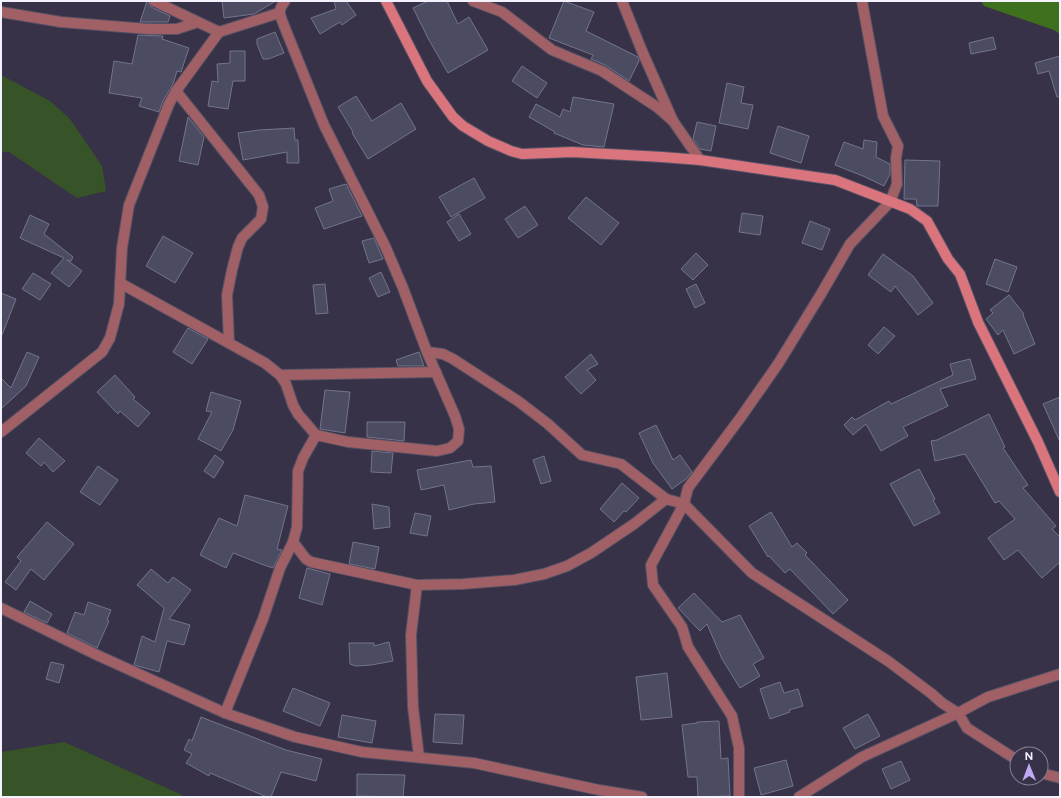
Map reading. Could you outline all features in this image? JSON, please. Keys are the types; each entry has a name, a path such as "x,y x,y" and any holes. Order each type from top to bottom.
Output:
{"main road":[{"path":"390,4 427,81 453,117 463,126 488,141 522,154 572,152 700,160 836,180 910,209 927,221 948,259 960,274 978,322 1038,442 1060,492"}],"street":[{"path":"154,1 219,32"},
{"path":"120,283 265,363 280,375 286,384 293,405 298,414 316,435 348,442 437,451 450,448 458,441 459,429 455,416 427,352 386,248 324,125 279,13 285,1"},
{"path":"473,1 502,12 552,50 602,71 657,107 673,121"},
{"path":"622,1 673,121 700,160"},
{"path":"739,797 740,748 732,716 688,647 682,627 653,585 651,565 684,504 688,488 778,364 850,244 890,202 897,184 896,158 898,146 883,116 862,1"},
{"path":"1,12 61,22 148,29 177,29 198,22"},
{"path":"1,432 102,352 110,338 119,304 122,248 129,205 169,104 176,91 219,32 279,13"},
{"path":"176,91 259,195 263,207 261,219 242,238 232,270 227,295 229,342"},
{"path":"427,352 443,354 453,359 518,401 548,424 582,455 621,464 666,499 684,504 752,573 888,661 942,703 958,713 967,728 1009,755"},
{"path":"280,375 436,372"},
{"path":"225,713 263,619 280,568 297,527 298,470 316,435"},
{"path":"292,542 306,559 311,562 416,585 463,584 514,580 544,574 567,566 591,553 634,524 666,499"},
{"path":"416,585 411,634 413,707 419,757"},
{"path":"1,608 97,655 225,713 295,737 362,752 474,763 599,790 642,797"},
{"path":"799,797 862,757 958,713 988,697 1060,674"},
{"path":"1049,775 1060,778"}],"green space":[{"path":"981,1 1060,1 1060,34 1054,30 984,6"},
{"path":"1,75 50,101 70,119 102,166 106,191 77,198 9,152 1,152"},
{"path":"64,742 180,794 183,797 1,797 1,752"}],"building":[{"path":"147,1 151,7 170,16 168,22 140,22"},
{"path":"222,1 276,1 254,14 224,18"},
{"path":"334,1 346,1 356,15 342,25 340,22 320,34 311,18 336,9"},
{"path":"428,1 447,1 458,24 469,17 488,50 448,73 413,8"},
{"path":"564,1 594,12 586,31 638,57 639,61 629,81 605,65 591,59 593,55 549,38"},
{"path":"275,32 284,53 268,59 263,59 257,44 257,39"},
{"path":"138,35 163,36 162,39 189,48 181,72 177,71 173,84 163,101 159,112 139,106 142,98 109,93 114,61 132,64"},
{"path":"993,37 996,49 971,54 969,43"},
{"path":"230,51 245,51 245,81 233,81 228,109 208,106 212,81 218,82 217,64 230,63"},
{"path":"1060,56 1060,97 1057,97 1049,71 1038,74 1035,63"},
{"path":"522,66 547,83 537,98 512,81"},
{"path":"727,83 744,87 741,103 753,105 748,129 719,123"},
{"path":"356,96 372,121 401,103 416,129 368,159 338,107"},
{"path":"573,97 614,104 604,147 583,145 554,133 555,132 529,117 536,104 560,117 563,109 570,112"},
{"path":"188,117 204,137 198,165 179,161"},
{"path":"697,122 716,126 711,151 700,149 693,139"},
{"path":"778,126 809,136 801,163 770,153"},
{"path":"294,128 295,140 298,140 299,163 287,163 287,152 243,160 238,133"},
{"path":"864,140 877,142 876,157 890,164 890,174 884,186 835,165 844,142 863,149"},
{"path":"905,160 940,161 938,206 917,206 916,199 904,199"},
{"path":"474,178 485,198 451,217 439,197"},
{"path":"346,184 362,216 324,229 315,208 333,201 329,189"},
{"path":"586,197 619,223 601,245 568,218"},
{"path":"525,206 538,225 518,238 505,219"},
{"path":"742,213 763,216 760,235 739,232"},
{"path":"459,214 471,234 459,241 447,222"},
{"path":"30,215 49,224 44,234 73,257 71,261 67,260 82,271 69,287 51,273 64,258 20,238"},
{"path":"810,221 830,229 822,250 802,243"},
{"path":"163,236 193,253 175,283 146,266"},
{"path":"374,238 383,259 369,263 362,241"},
{"path":"696,253 708,265 693,280 681,269"},
{"path":"883,254 913,276 933,303 918,315 895,286 891,292 868,275"},
{"path":"995,259 1017,267 1008,292 986,284"},
{"path":"381,272 390,292 378,297 369,278"},
{"path":"33,273 51,284 40,300 22,289"},
{"path":"325,284 328,313 316,314 313,285"},
{"path":"696,284 705,303 695,308 686,289"},
{"path":"1,293 16,299 2,335 1,335"},
{"path":"1009,295 1024,314 1023,315 1035,344 1014,354 1003,330 998,335 986,319 993,313 990,310"},
{"path":"884,327 895,336 878,354 868,345"},
{"path":"188,328 208,339 192,364 173,352"},
{"path":"27,352 39,357 26,386 1,409 1,378 11,388"},
{"path":"419,352 424,366 398,366 396,360"},
{"path":"591,354 598,364 587,370 596,380 581,394 565,377"},
{"path":"970,359 976,379 940,389 948,406 903,427 908,436 881,451 866,424 853,435 844,425 852,417 855,420 889,401 891,404 953,375 950,364"},
{"path":"115,375 135,397 133,399 150,413 138,427 120,411 118,414 97,392"},
{"path":"325,390 350,392 345,433 320,429"},
{"path":"211,392 241,401 233,430 221,451 198,439 212,412 206,411"},
{"path":"1060,397 1060,442 1043,404"},
{"path":"989,414 1005,447 1003,448 1028,485 1023,488 1056,526 1052,529 1060,537 1060,562 1042,578 1018,550 1004,560 988,538 1015,519 999,501 995,503 965,454 935,461 931,441 937,440"},
{"path":"367,422 405,422 404,441 367,437"},
{"path":"656,425 673,460 680,455 692,472 686,479 672,489 653,463 639,433"},
{"path":"39,438 65,461 53,472 44,462 41,466 26,453"},
{"path":"372,451 393,453 391,473 371,472"},
{"path":"215,455 224,462 214,478 204,471"},
{"path":"544,456 551,481 541,484 533,460"},
{"path":"471,460 473,467 491,466 495,502 474,504 449,510 444,485 421,490 417,470"},
{"path":"98,466 118,480 100,505 80,492"},
{"path":"919,469 935,499 933,500 940,513 914,526 890,484"},
{"path":"622,483 639,498 614,522 600,509"},
{"path":"245,495 288,506 277,549 282,550 273,568 233,553 226,568 200,555 219,518 237,526"},
{"path":"372,504 389,507 390,527 374,529"},
{"path":"771,512 792,547 797,543 807,553 805,555 848,600 833,614 790,569 785,573 769,556 768,557 749,526"},
{"path":"415,513 431,516 427,536 410,533"},
{"path":"47,522 74,544 44,580 31,569 16,590 5,582 21,561 17,557"},
{"path":"353,542 379,547 375,569 349,564"},
{"path":"307,568 330,574 322,605 299,598"},
{"path":"151,569 168,583 173,577 191,590 169,619 190,625 184,645 167,641 159,672 134,665 142,636 155,642 164,608 137,585"},
{"path":"694,593 722,622 740,615 764,658 753,664 760,676 740,688 722,659 707,624 700,631 678,608"},
{"path":"30,601 52,614 47,623 24,612"},
{"path":"88,602 111,610 107,620 109,621 97,648 67,633 75,612 84,615"},
{"path":"389,642 393,661 371,665 356,666 350,664 349,643 374,643 374,646"},
{"path":"51,662 64,665 59,683 46,679"},
{"path":"667,673 672,717 641,720 636,677"},
{"path":"780,682 784,693 798,689 803,706 789,710 790,712 770,719 760,689"},
{"path":"293,688 330,703 320,726 283,711"},
{"path":"435,714 464,715 462,744 433,742"},
{"path":"868,714 880,736 855,749 843,728"},
{"path":"342,715 376,721 372,743 338,737"},
{"path":"201,717 286,750 322,759 316,781 281,772 271,797 267,797 210,773 209,776 186,763 192,754 184,750 189,739 192,741"},
{"path":"719,721 721,759 728,758 730,796 698,797 697,777 688,777 682,725 697,722"},
{"path":"786,760 793,786 761,795 754,768"},
{"path":"901,761 910,780 891,789 882,769"},
{"path":"357,774 405,775 403,797 357,796"}]}
